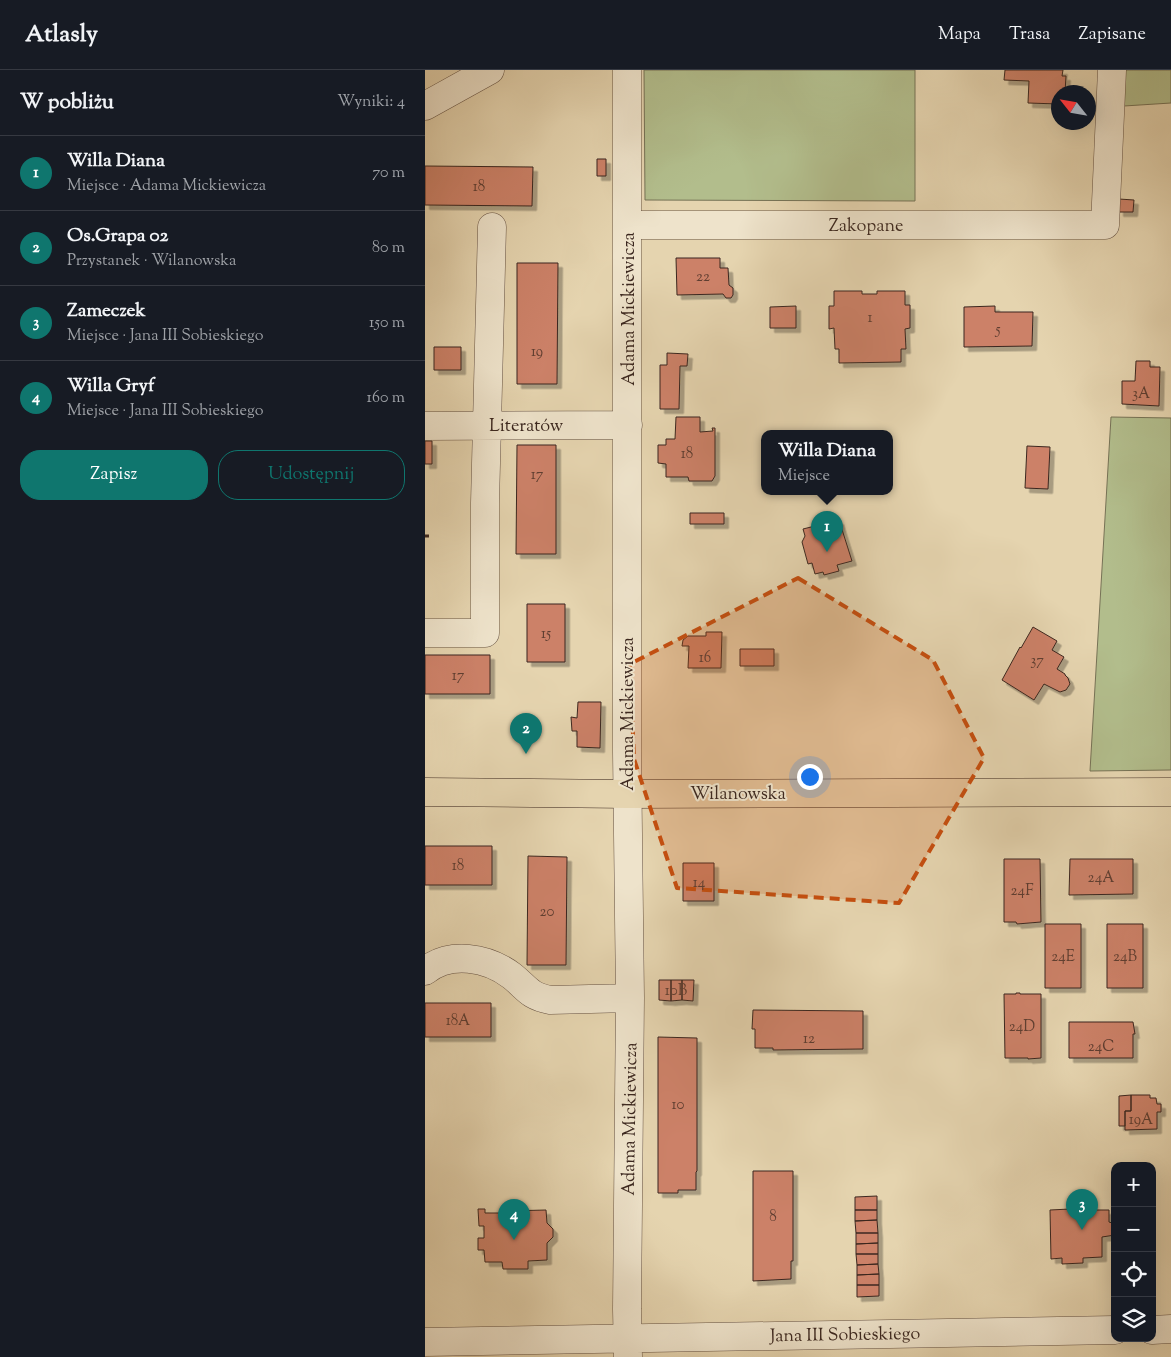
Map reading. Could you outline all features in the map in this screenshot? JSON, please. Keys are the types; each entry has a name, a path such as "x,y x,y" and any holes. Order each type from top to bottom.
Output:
{"main road":[{"name":"Wilanowska","path":"425,792 627,794 1171,792"}],"street":[{"path":"425,106 489,70"},
{"name":"Adama Mickiewicza","path":"627,70 627,794 630,998 628,1347"},
{"name":"Zakopane","path":"628,225 1105,225 1113,70"},
{"path":"425,633 485,632 492,227"},
{"name":"Literatów","path":"425,426 627,425"},
{"path":"425,971 441,960 466,959 481,961 499,967 539,998 550,1000 630,998"},
{"path":"1156,1330 1171,1329"},
{"name":"Jana III Sobieskiego","path":"425,1342 628,1347 1111,1330"}],"path":[{"path":"425,536 431,536"}],"highlighted area":[{"path":"798,578 933,660 984,758 899,903 677,888 634,759 630,664"}],"green space":[{"path":"644,70 915,70 915,201 645,200"},
{"path":"1125,70 1171,70 1171,103 1124,106"},
{"path":"1111,417 1171,418 1171,770 1090,771"}],"building":[{"path":"1005,70 1063,70 1062,76 1066,76 1065,85 1051,85 1051,104 1028,103 1029,81 1004,80"},
{"path":"597,159 606,159 606,176 597,176"},
{"path":"425,166 533,167 532,206 425,205"},
{"path":"1119,199 1134,200 1133,212 1119,212"},
{"path":"676,258 720,258 720,268 728,268 729,285 733,288 731,298 726,298 723,294 677,295"},
{"path":"517,263 558,263 557,384 517,384"},
{"path":"834,291 862,291 862,294 877,294 877,291 905,291 905,305 910,305 910,328 905,329 906,349 901,349 901,362 839,363 839,349 835,349 834,328 829,329 829,306 834,306"},
{"path":"796,306 796,328 770,328 770,307"},
{"path":"995,306 995,312 1033,312 1032,346 964,347 964,307"},
{"path":"434,347 461,347 461,370 434,370"},
{"path":"667,353 688,354 687,366 680,366 679,409 660,409 660,365 667,365"},
{"path":"1136,361 1150,361 1150,367 1160,367 1159,406 1122,404 1122,381 1135,381"},
{"path":"676,417 700,417 700,432 713,431 712,428 715,428 715,476 712,481 689,481 688,477 666,477 666,464 658,463 658,445 666,445 666,439 675,439"},
{"path":"425,441 432,441 432,464 425,464"},
{"path":"517,445 556,445 556,554 516,554"},
{"path":"1027,446 1050,447 1048,489 1025,488"},
{"path":"690,513 724,513 724,524 690,524"},
{"path":"839,520 852,561 837,565 839,571 824,575 823,572 815,574 812,563 808,564 802,542 805,536 803,529"},
{"path":"527,604 565,604 565,662 527,662"},
{"path":"1033,627 1057,641 1052,650 1064,657 1057,669 1065,674 1070,684 1066,690 1060,692 1044,684 1034,700 1002,680"},
{"path":"706,632 722,632 721,668 688,668 689,646 682,646 683,640 688,636 706,636"},
{"path":"740,649 774,649 774,666 740,666"},
{"path":"425,655 490,655 490,694 425,694"},
{"path":"578,702 601,702 600,748 577,747 577,731 572,731 571,717 577,718"},
{"path":"425,846 492,846 492,885 425,885"},
{"path":"528,856 567,857 566,965 527,965"},
{"path":"1004,859 1040,859 1041,922 1017,924 1016,922 1004,922"},
{"path":"1070,859 1133,859 1133,894 1069,895"},
{"path":"683,863 714,863 714,901 683,901"},
{"path":"1045,924 1081,924 1081,988 1045,988"},
{"path":"1107,924 1143,924 1143,988 1107,988"},
{"path":"659,980 671,980 671,1001 659,1000"},
{"path":"671,980 682,980 682,1000 671,1001"},
{"path":"682,980 694,980 693,1001 682,1000"},
{"path":"1004,994 1041,994 1041,1058 1005,1058"},
{"path":"425,1003 491,1003 491,1037 425,1037"},
{"path":"753,1010 863,1011 863,1049 773,1050 773,1048 755,1048 755,1029 752,1029"},
{"path":"1069,1022 1133,1022 1135,1034 1133,1034 1133,1058 1069,1058"},
{"path":"658,1037 697,1038 696,1190 678,1190 678,1193 658,1193"},
{"path":"1131,1095 1150,1095 1150,1098 1156,1098 1157,1104 1161,1104 1161,1112 1157,1112 1157,1129 1125,1130 1125,1111 1131,1111"},
{"path":"1131,1095 1131,1111 1125,1111 1125,1126 1119,1126 1119,1096"},
{"path":"753,1171 793,1171 793,1261 791,1261 791,1279 753,1281"},
{"path":"877,1196 877,1210 855,1210 855,1197"},
{"path":"1070,1206 1092,1206 1092,1210 1109,1210 1111,1236 1102,1237 1102,1257 1083,1258 1083,1263 1062,1264 1062,1258 1051,1259 1050,1210 1070,1209"},
{"path":"478,1209 485,1209 485,1213 546,1210 547,1223 553,1229 553,1237 547,1243 547,1260 528,1261 528,1269 503,1269 502,1262 485,1262 484,1250 478,1250 478,1238 484,1238 484,1226 479,1226"},
{"path":"855,1210 877,1210 877,1220 855,1221"},
{"path":"877,1220 878,1233 856,1233 855,1221"},
{"path":"856,1233 878,1233 878,1243 856,1244"},
{"path":"878,1243 878,1254 856,1254 856,1244"},
{"path":"856,1254 878,1254 878,1264 857,1265"},
{"path":"878,1264 879,1274 857,1275 857,1265"},
{"path":"879,1274 879,1285 857,1285 857,1275"},
{"path":"857,1285 879,1285 879,1296 857,1297"}],"place":[{"name":"Willa Diana","path":"827,552"},
{"name":"Os.Grapa 02","path":"526,754"},
{"name":"Zameczek","path":"1082,1230"},
{"name":"Willa Gryf","path":"514,1240"}]}
